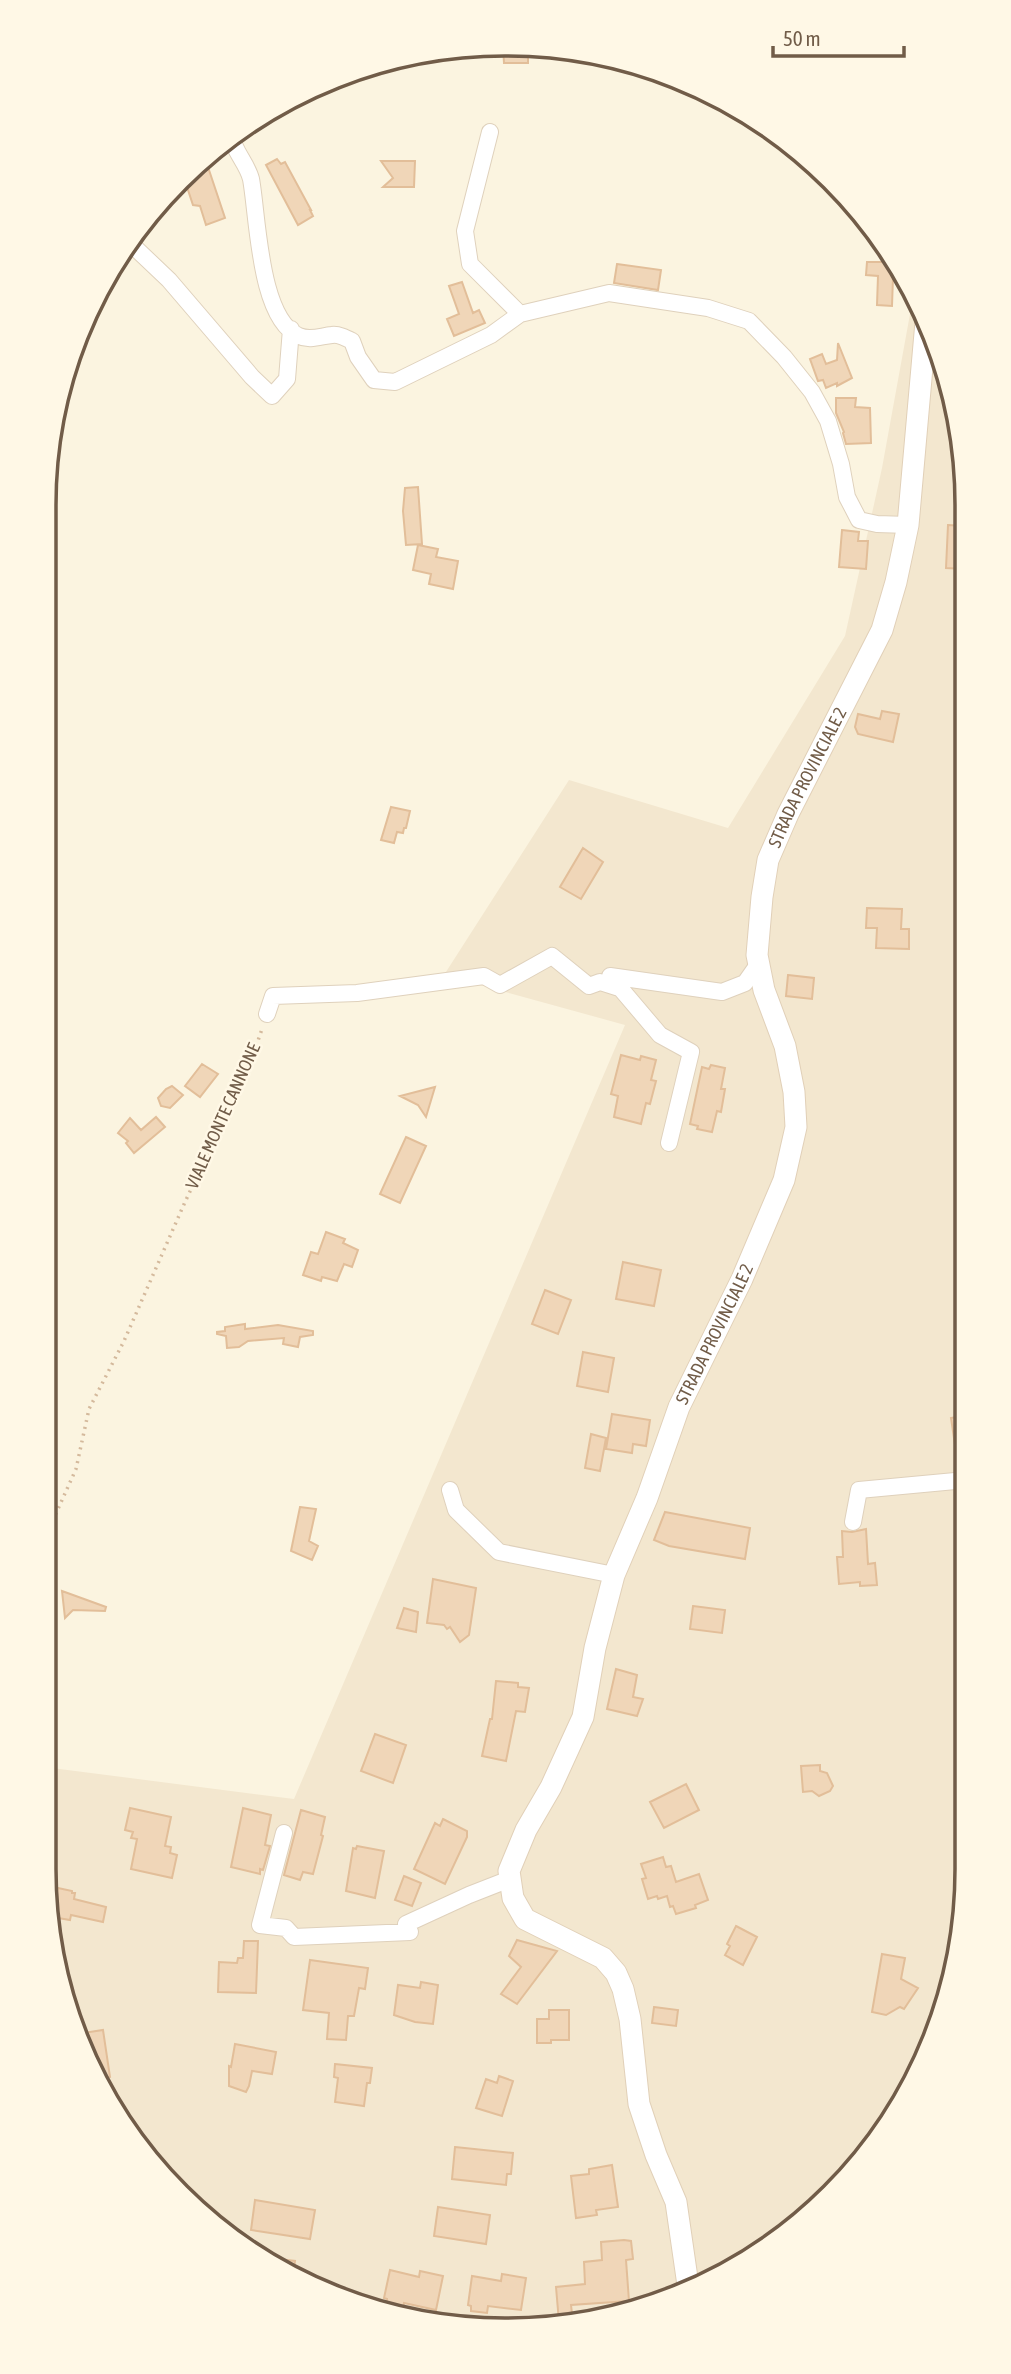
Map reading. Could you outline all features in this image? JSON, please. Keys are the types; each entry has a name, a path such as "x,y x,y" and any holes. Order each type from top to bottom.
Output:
{"street":[{"path":"490,132 465,231 470,264 520,314"},
{"path":"234,148 250,176 261,256 271,303 299,336 317,338 334,334 352,341 358,357 374,380 395,382 491,335 520,314 609,293 708,308 749,321 812,392 828,421 841,464 847,497 859,520 877,524 908,525"},
{"path":"137,249 169,281 252,377 272,396 287,379 291,329"},
{"name":"STRADA PROVINCIALE 2","path":"510,1879 509,1871 526,1830 551,1787 583,1717 595,1648 614,1575 647,1498 679,1408 742,1279 784,1180 796,1127 794,1092 785,1046 764,990 757,955 758,926 768,860 788,814 882,630 908,525 924,342"},
{"path":"267,1014 273,996 357,993 484,976 500,985 552,956 589,986 600,982 622,989"},
{"path":"669,1143 691,1052 660,1035 610,976 722,992 746,983 759,963"},
{"path":"853,1522 859,1490 955,1481"},
{"path":"450,1490 456,1510 499,1552 614,1575"},
{"path":"284,1833 260,1925 286,1928 295,1937 410,1932 406,1924 510,1879 513,1898 525,1919 603,1958 616,1973 623,1989 630,2020 639,2104 656,2155 676,2202 687,2280"}],"path":[{"name":"VIALE MONTE CANNONE","path":"56,1514 76,1469 89,1409 124,1341 185,1202 249,1068 267,1014"}],"shaded area":[{"path":"911,311 940,389 951,447 955,505 955,1868 951,1927 940,1985 909,2067 862,2142 802,2206 730,2258 678,2284 650,2294 622,2303 564,2314 476,2317 389,2303 307,2272 232,2225 168,2165 116,2093 90,2041 71,1985 65,1956 57,1898 56,1769 294,1799 625,1025 444,975 569,780 728,828 845,636 882,468"}],"building":[{"path":"504,56 528,57 528,63 504,63"},
{"path":"277,159 281,164 285,162 313,216 298,225 266,165"},
{"path":"381,161 415,161 414,187 383,187 393,178"},
{"path":"208,168 225,218 206,225 200,206 193,205 188,189"},
{"path":"867,262 883,262 893,278 892,306 877,305 878,276 866,275"},
{"path":"617,264 661,270 658,290 614,283"},
{"path":"462,282 473,313 479,310 485,323 454,336 447,319 459,314 449,286"},
{"path":"838,343 852,378 826,388 823,380 818,381 810,359 822,354 826,364 837,360"},
{"path":"836,398 856,398 855,407 870,408 871,443 846,444 836,413"},
{"path":"418,487 422,544 406,545 403,511 405,488"},
{"path":"948,525 955,525 955,568 946,568"},
{"path":"842,530 859,532 858,541 868,541 866,569 839,567"},
{"path":"418,545 438,549 436,557 458,561 453,589 429,584 431,574 413,570"},
{"path":"882,711 899,714 893,742 858,734 855,727 858,714 880,719"},
{"path":"391,807 410,811 406,828 403,833 397,832 394,843 381,840"},
{"path":"583,848 603,862 581,899 560,887"},
{"path":"867,908 902,909 901,929 909,929 909,949 876,948 877,928 866,928"},
{"path":"788,975 814,978 812,999 786,996"},
{"path":"621,1055 640,1060 641,1056 656,1060 651,1080 656,1081 650,1104 646,1103 641,1124 614,1117 618,1096 611,1094"},
{"path":"202,1064 218,1074 200,1097 185,1086"},
{"path":"711,1065 725,1068 721,1112 717,1111 712,1132 697,1129 698,1126 690,1124 702,1067 709,1069"},
{"path":"172,1086 183,1095 170,1108 161,1106 158,1098"},
{"path":"435,1087 426,1117 418,1105 400,1096"},
{"path":"156,1117 165,1127 134,1153 126,1143 128,1141 118,1133 130,1118 141,1130"},
{"path":"406,1137 426,1146 400,1203 380,1194"},
{"path":"326,1232 345,1239 343,1243 358,1250 352,1267 344,1264 337,1281 322,1277 321,1281 303,1275 311,1252 318,1254"},
{"path":"623,1262 661,1270 654,1306 616,1299"},
{"path":"545,1290 571,1300 558,1334 532,1324"},
{"path":"245,1324 245,1329 278,1325 313,1331 313,1335 300,1337 298,1347 283,1344 284,1338 248,1341 239,1347 227,1348 226,1336 217,1332 225,1331 225,1327"},
{"path":"583,1352 614,1358 608,1392 577,1386"},
{"path":"612,1414 650,1420 646,1446 633,1444 632,1453 606,1449"},
{"path":"955,1417 955,1445 951,1418"},
{"path":"591,1434 606,1438 600,1471 585,1468"},
{"path":"300,1507 316,1509 309,1541 318,1546 312,1560 291,1551"},
{"path":"665,1512 750,1528 745,1559 669,1546 654,1540"},
{"path":"866,1529 868,1564 875,1563 877,1585 860,1586 860,1582 839,1584 837,1557 843,1557 842,1531"},
{"path":"433,1579 476,1588 469,1635 460,1642 450,1627 447,1629 444,1625 427,1623"},
{"path":"62,1591 106,1607 105,1611 73,1610 65,1618"},
{"path":"693,1606 725,1610 722,1633 690,1629"},
{"path":"404,1608 418,1612 416,1632 397,1628"},
{"path":"616,1669 637,1675 633,1697 643,1699 637,1716 607,1709"},
{"path":"496,1681 518,1683 518,1687 529,1688 525,1712 516,1711 506,1761 482,1756 492,1719"},
{"path":"375,1734 406,1745 393,1783 361,1771"},
{"path":"820,1765 820,1771 827,1773 833,1786 830,1791 819,1796 812,1791 803,1792 801,1766"},
{"path":"686,1784 699,1810 664,1828 650,1802"},
{"path":"130,1808 171,1817 165,1846 171,1847 170,1853 177,1855 172,1878 131,1869 137,1839 131,1838 133,1832 125,1830"},
{"path":"243,1808 271,1815 265,1845 270,1846 260,1874 231,1867"},
{"path":"301,1810 325,1817 313,1874 303,1872 300,1880 284,1875"},
{"path":"443,1819 467,1831 467,1837 445,1884 414,1869 435,1823 440,1826"},
{"path":"357,1846 384,1851 375,1898 346,1891 353,1848 356,1849"},
{"path":"663,1857 666,1867 671,1866 676,1882 699,1874 708,1900 695,1905 696,1908 676,1914 673,1906 670,1907 667,1896 648,1899 642,1879 646,1878 641,1864"},
{"path":"404,1876 421,1883 412,1906 395,1900"},
{"path":"58,1888 72,1891 75,1893 74,1899 106,1907 103,1922 71,1915 70,1920 59,1918"},
{"path":"736,1926 757,1937 743,1965 725,1955"},
{"path":"517,1940 557,1951 517,2004 501,1994 521,1967 509,1956"},
{"path":"244,1941 258,1941 256,1993 218,1992 219,1962 237,1963 238,1958 243,1958"},
{"path":"882,1954 905,1958 901,1979 918,1988 904,2009 900,2007 886,2015 872,2012"},
{"path":"310,1960 368,1968 365,1989 359,1988 354,2016 348,2016 346,2040 327,2039 329,2013 303,2010"},
{"path":"421,1982 438,1985 433,2024 394,2015 398,1985 420,1988"},
{"path":"654,2007 678,2010 676,2026 652,2023"},
{"path":"549,2010 569,2010 569,2040 537,2043 537,2019 549,2019"},
{"path":"103,2030 110,2077 108,2077 102,2067 87,2032"},
{"path":"235,2044 276,2052 272,2074 252,2071 246,2092 229,2086 229,2066 231,2067"},
{"path":"335,2064 372,2068 364,2106 335,2102 338,2078 334,2077"},
{"path":"499,2076 513,2081 502,2116 476,2108 486,2079 497,2083"},
{"path":"455,2147 513,2153 511,2174 507,2174 506,2185 452,2179"},
{"path":"612,2165 618,2207 596,2210 597,2215 576,2218 571,2176 589,2174 589,2169"},
{"path":"255,2200 315,2210 310,2239 251,2230"},
{"path":"438,2207 490,2215 486,2244 434,2236"},
{"path":"631,2241 633,2259 626,2260 629,2301 571,2305 572,2313 558,2315 556,2287 585,2284 584,2262 602,2260 601,2242"},
{"path":"390,2270 419,2277 420,2271 443,2276 436,2310 404,2303 404,2306 389,2303 384,2298"},
{"path":"502,2274 526,2278 521,2310 488,2306 487,2313 471,2311 471,2306 468,2305 472,2276 501,2281"}]}
